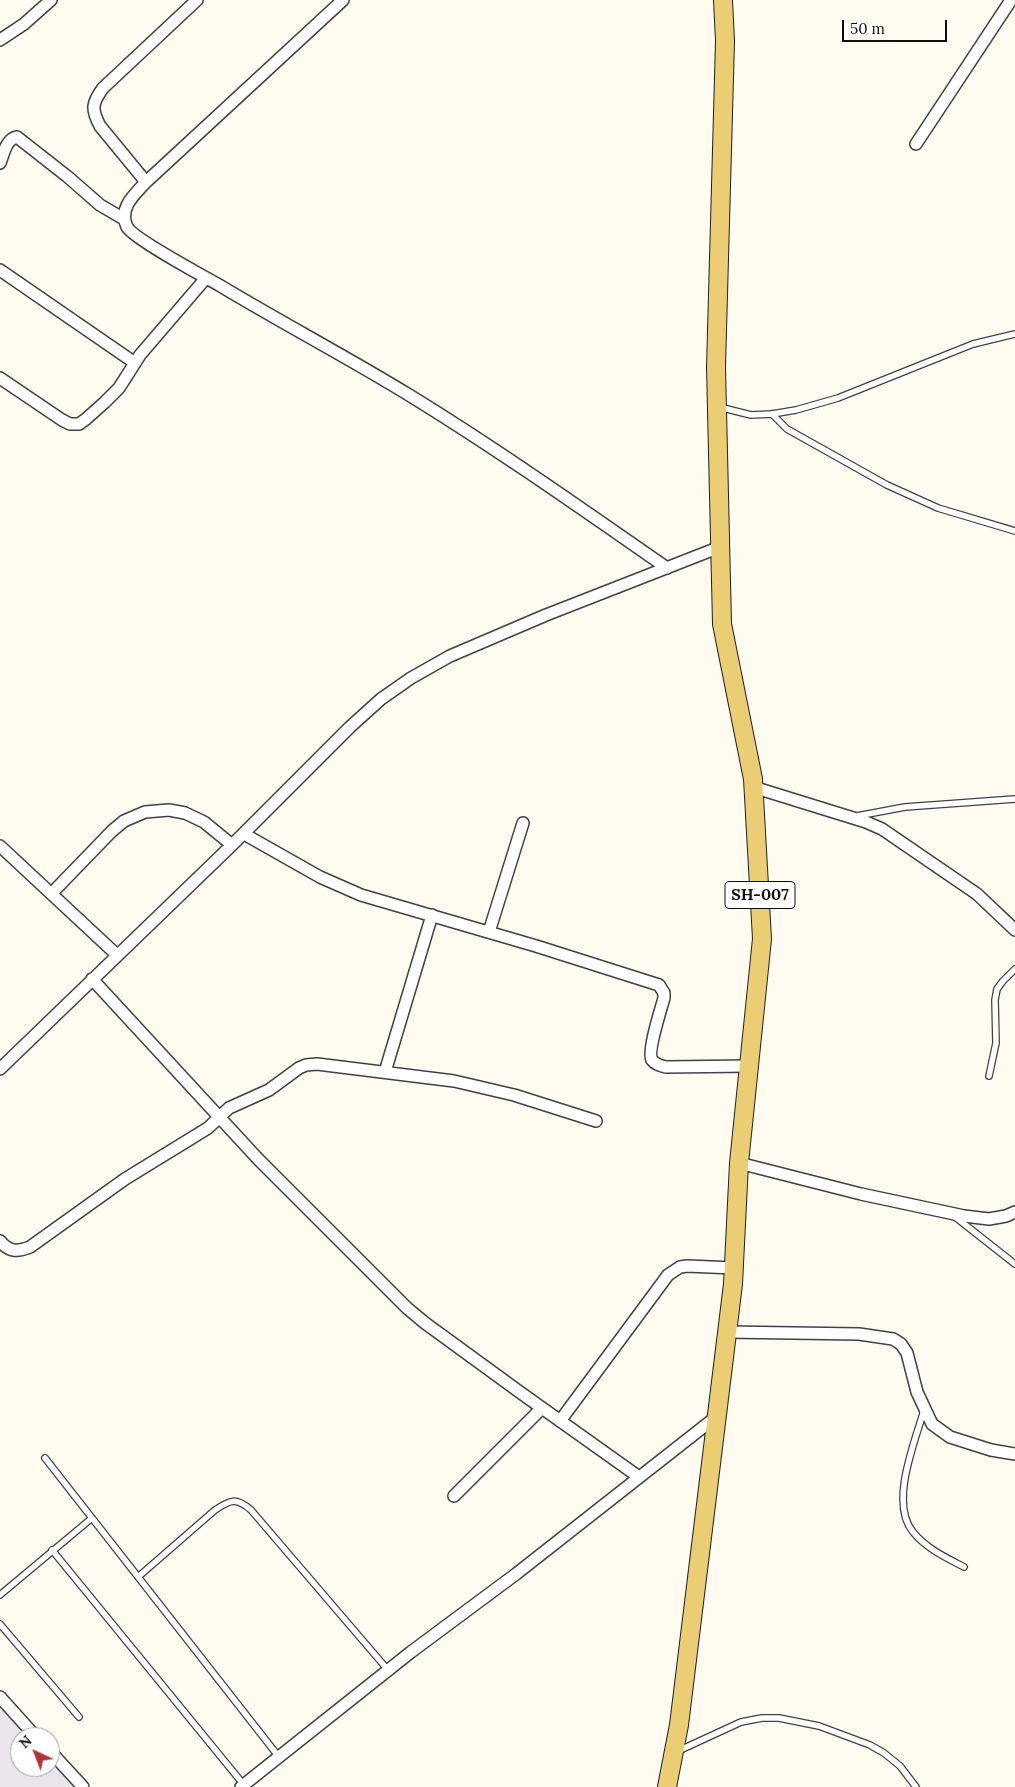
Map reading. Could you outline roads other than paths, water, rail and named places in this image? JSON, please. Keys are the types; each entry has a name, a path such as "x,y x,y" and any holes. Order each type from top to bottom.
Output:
{"main road":[{"name":"SH-007","path":"667,1787 679,1725 727,1332 734,1268 739,1162 762,939 753,787 722,624 716,367 725,41 723,0"}],"street":[{"path":"0,40 24,24 51,0"},
{"path":"146,182 100,126 93,106 103,88 197,0"},
{"path":"343,0 146,182 130,199 125,209 124,219 128,228 139,238 408,395 522,467 666,568"},
{"path":"916,144 1012,0"},
{"path":"0,163 8,142 17,137 100,205 124,219"},
{"path":"0,270 135,363"},
{"path":"0,378 62,420 70,424 79,424 86,420 119,388 135,363 206,278"},
{"path":"0,1069 232,846 350,727 381,699 411,678 450,656 546,615 720,547"},
{"path":"753,787 852,817 882,830 978,894 1015,930"},
{"path":"52,893 112,831 124,821 144,812 169,810 185,813 204,822 232,846"},
{"path":"490,932 523,822"},
{"path":"244,834 320,877 361,894 659,985 664,993 664,998 650,1054 654,1062 660,1065 666,1067 749,1066"},
{"path":"0,846 117,956"},
{"path":"385,1072 432,915"},
{"path":"92,979 219,1118 407,1308 425,1323 639,1477"},
{"path":"0,1241 11,1251 20,1251 30,1247 125,1179 208,1128 229,1108 269,1090 306,1065 317,1064 454,1081 514,1095 596,1121"},
{"path":"739,1162 861,1194 950,1213 989,1219 1006,1216 1015,1212"},
{"path":"560,1421 668,1275 674,1270 687,1266 734,1268"},
{"path":"727,1332 859,1334 894,1339 901,1344 907,1353 917,1392 932,1424 950,1437 991,1450 1015,1454"},
{"path":"454,1496 542,1408"},
{"path":"243,1786 388,1670 516,1574 716,1417"},
{"path":"0,1697 27,1727"},
{"path":"60,1763 83,1787"}],"lane":[{"path":"716,406 751,414 772,414 796,410 838,398 973,344 1015,334"},
{"path":"772,414 787,429 887,485 938,508 1015,531"},
{"path":"852,817 905,807 1015,800"},
{"path":"988,1076 996,1043 996,994 1002,981 1015,969"},
{"path":"950,1213 1015,1264"},
{"path":"924,1410 904,1477 906,1520 913,1532 933,1550 964,1567"},
{"path":"45,1458 279,1757"},
{"path":"138,1577 215,1510 227,1502 244,1503 388,1670"},
{"path":"0,1595 92,1518"},
{"path":"52,1550 243,1786"},
{"path":"0,1624 79,1717"},
{"path":"674,1753 742,1722 762,1718 778,1718 818,1726 870,1744 900,1766 916,1787"}]}
